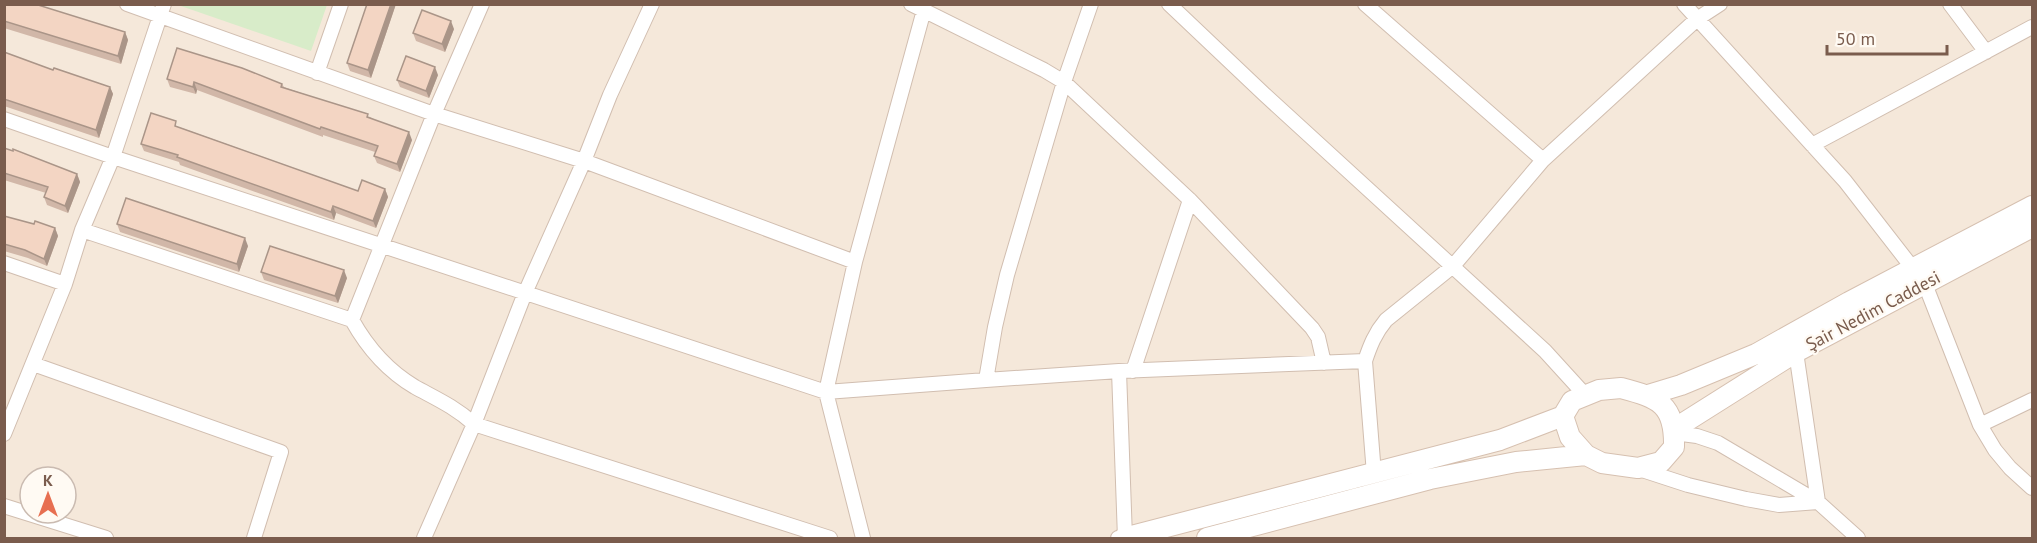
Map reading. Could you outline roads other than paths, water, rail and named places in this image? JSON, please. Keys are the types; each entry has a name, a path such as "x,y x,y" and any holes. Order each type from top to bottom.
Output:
{"street":[{"path":"127,4 162,10 317,73 434,114 584,161 855,262"},
{"path":"317,73 341,4"},
{"path":"352,320 434,114 482,4"},
{"path":"424,538 474,424 525,293 652,4"},
{"path":"986,380 1007,275 1064,82 1091,4"},
{"path":"1169,4 1545,351 1586,396"},
{"path":"1365,4 1543,160"},
{"path":"1684,4 1845,181 1913,268 1924,284 1980,425 1995,450 2010,468 2032,488"},
{"path":"1374,474 1365,362 1370,345 1386,320 1453,266 1543,160 1697,19 1720,4"},
{"path":"1950,4 1986,52"},
{"path":"863,538 826,393 855,262 918,7 1064,82 1190,200 1312,328 1318,337 1324,363"},
{"path":"4,434 65,284 82,230 113,157 162,10"},
{"path":"1812,145 2032,27"},
{"path":"4,119 826,393 1126,371 1365,362"},
{"path":"1125,538 1126,371 1190,200"},
{"path":"1648,395 1681,385 1756,354 2032,206"},
{"name":"Şair Nedim Caddesi","path":"1674,431 1717,400 1796,352 2032,227"},
{"path":"82,230 352,320 372,350 398,375 458,409 474,424 830,538"},
{"path":"4,263 65,284"},
{"path":"1796,352 1818,502"},
{"path":"33,364 281,452 254,538"},
{"path":"1118,538 1500,440 1563,416 1572,401 1599,390 1621,388 1648,395 1666,408 1674,431 1674,447 1661,462 1638,468"},
{"path":"1980,425 2032,400"},
{"path":"1563,416 1570,437 1586,455 1602,463 1638,468 1688,485 1779,505 1818,502"},
{"path":"1674,431 1718,443 1818,502 1858,538"},
{"path":"1207,538 1430,479 1516,462 1586,455"},
{"path":"4,506 106,538"}]}
